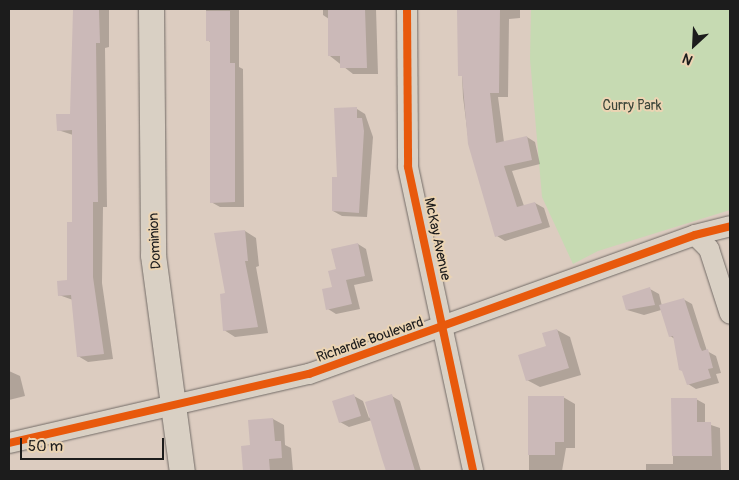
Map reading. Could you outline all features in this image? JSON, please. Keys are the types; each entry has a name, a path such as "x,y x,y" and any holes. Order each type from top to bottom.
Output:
{"street":[{"name":"Dominion","path":"151,9 153,255 182,471"},
{"name":"McKay Avenue","path":"407,9 408,167 474,471"},
{"name":"Richardie Boulevard","path":"9,443 309,374 444,327 695,234 730,226"},
{"path":"695,234 709,249 730,314"}],"green space":[{"name":"Curry Park","path":"531,9 730,9 730,210 598,251 573,264 542,197 530,59"}],"building":[{"path":"328,9 365,9 367,68 340,68 340,56 328,56"},
{"path":"457,9 500,9 499,93 490,93 496,143 527,136 532,160 504,166 517,207 535,202 542,223 495,237 468,144 462,76 458,76"},
{"path":"73,10 99,10 100,43 96,43 98,202 93,202 93,277 104,354 77,357 71,295 58,296 57,281 67,280 67,222 72,222 72,130 57,131 56,114 70,114"},
{"path":"206,11 230,11 230,63 235,63 235,202 210,203 210,41 206,41"},
{"path":"357,107 357,118 362,118 364,131 359,213 332,211 332,177 337,177 334,108"},
{"path":"245,230 248,261 245,261 258,327 223,331 220,294 225,293 214,233"},
{"path":"358,243 365,276 346,280 352,304 326,310 322,289 332,287 328,271 336,269 331,249"},
{"path":"650,287 655,305 626,310 622,296"},
{"path":"684,298 700,347 702,351 708,349 713,368 708,369 711,378 687,385 682,371 679,370 673,336 669,337 659,305"},
{"path":"557,329 569,368 526,381 518,355 546,346 542,333"},
{"path":"354,394 361,416 339,423 332,401"},
{"path":"392,394 415,471 386,471 382,459 365,402"},
{"path":"528,396 564,396 564,442 555,442 555,455 528,455"},
{"path":"671,398 697,398 697,422 711,422 712,456 672,456"},
{"path":"273,418 275,441 281,441 282,458 269,459 270,471 243,471 241,446 250,445 248,420"}],"cycle path":[{"path":"407,9 408,167 473,471"},
{"path":"9,443 309,374 695,235 730,226"}]}
